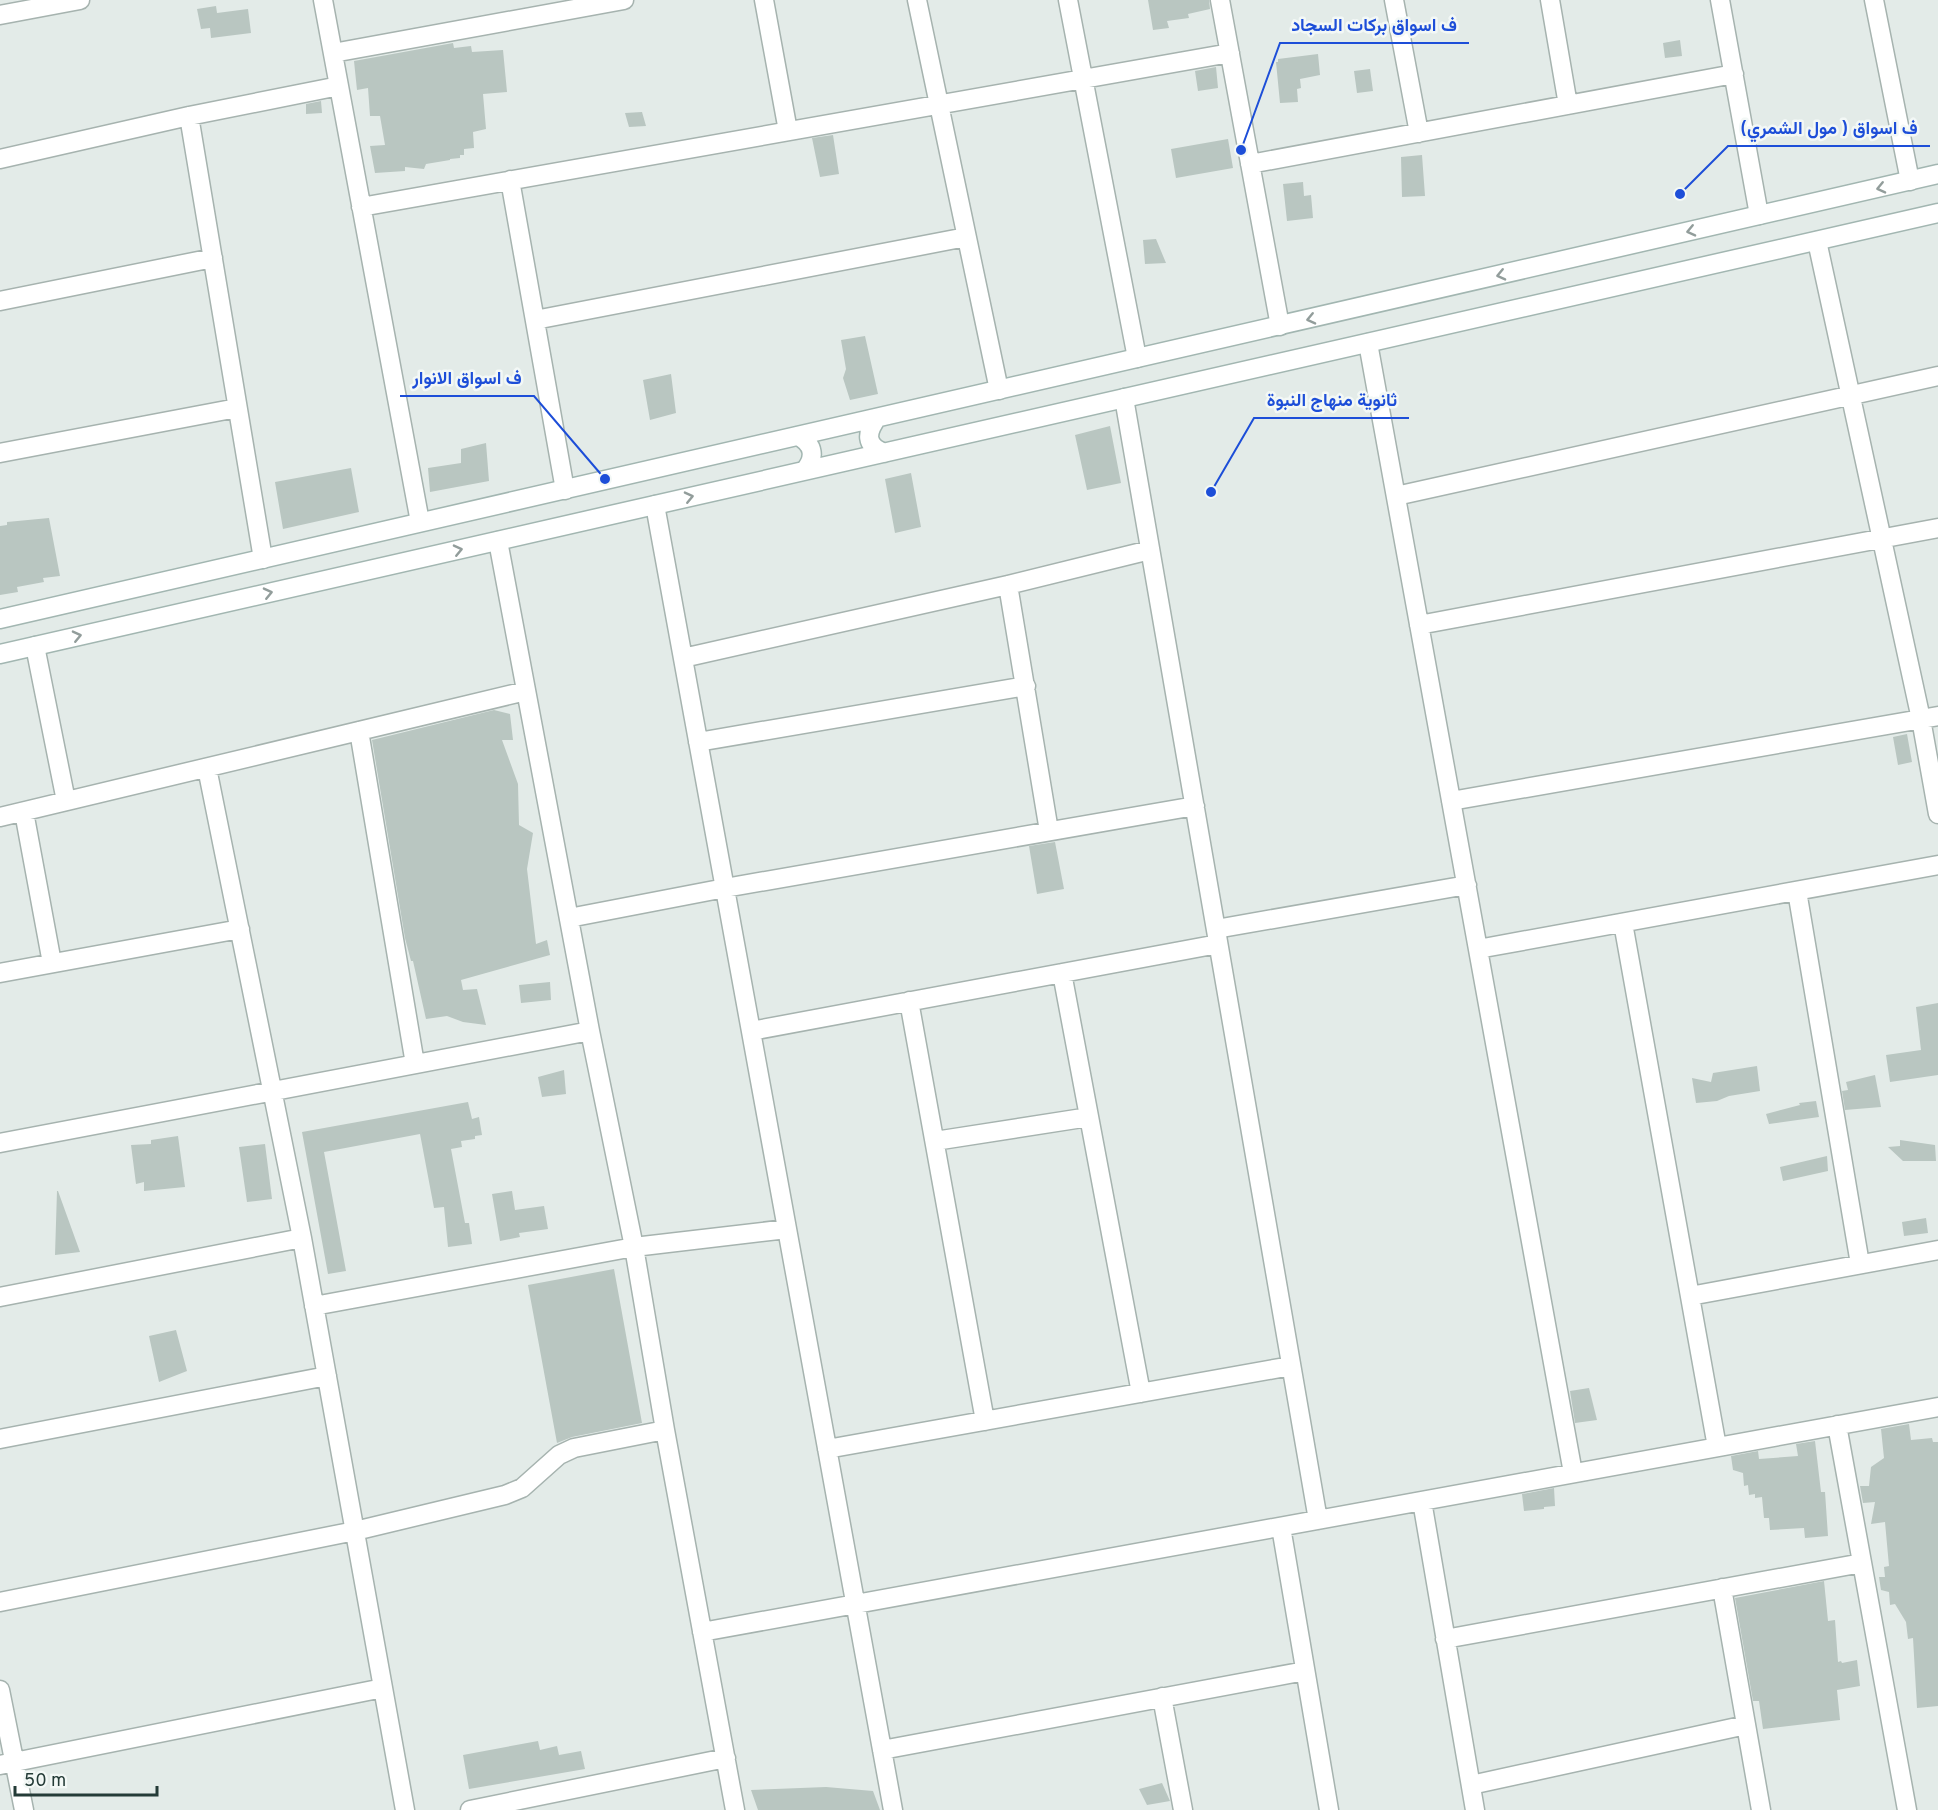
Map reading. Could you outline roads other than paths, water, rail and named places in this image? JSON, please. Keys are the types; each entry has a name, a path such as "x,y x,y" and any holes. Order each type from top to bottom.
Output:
{"street":[{"path":"7,9 81,0"},
{"path":"323,0 420,522"},
{"path":"333,53 624,0"},
{"path":"764,0 788,131"},
{"path":"917,0 999,390"},
{"path":"1068,0 1137,358"},
{"path":"1220,0 1280,326"},
{"path":"1394,0 1419,133"},
{"path":"1550,0 1568,105"},
{"path":"1720,0 1759,215"},
{"path":"1874,0 1910,181"},
{"path":"361,207 1230,53"},
{"path":"1250,164 1734,74"},
{"path":"0,159 189,116 339,86"},
{"path":"189,116 263,559"},
{"path":"0,620 1938,174"},
{"path":"510,180 565,490"},
{"path":"0,654 1938,213"},
{"path":"535,320 966,237"},
{"path":"1817,241 1882,539 1930,717 1938,814"},
{"path":"0,301 213,258"},
{"path":"1368,343 1573,1473"},
{"path":"1396,496 1938,376"},
{"path":"1124,398 1318,1520"},
{"path":"0,453 237,408"},
{"path":"877,418 870,428 869,436 871,444 884,453"},
{"path":"798,436 806,440 813,456 810,465 804,471"},
{"path":"655,505 892,1810"},
{"path":"1419,625 1938,528"},
{"path":"498,541 590,1031 634,1247 665,1430 735,1810"},
{"path":"683,658 1008,585 1150,550"},
{"path":"1008,585 1049,831"},
{"path":"35,646 66,801"},
{"path":"698,742 1026,686"},
{"path":"0,817 526,691"},
{"path":"1451,801 1930,717"},
{"path":"359,731 415,1065"},
{"path":"207,768 302,1238 405,1810"},
{"path":"569,918 725,888 1195,806"},
{"path":"24,812 52,963"},
{"path":"1478,949 1938,865"},
{"path":"751,1031 1062,973 1217,936 1467,885"},
{"path":"1797,891 1860,1264"},
{"path":"1623,923 1717,1447"},
{"path":"0,973 240,929"},
{"path":"1062,973 1141,1393"},
{"path":"909,1001 985,1421"},
{"path":"0,1143 590,1031"},
{"path":"934,1141 1089,1117"},
{"path":"314,1306 634,1247 787,1229"},
{"path":"0,1297 302,1238"},
{"path":"1690,1296 1938,1250"},
{"path":"827,1449 1291,1366"},
{"path":"0,1439 327,1376"},
{"path":"702,1632 1938,1407"},
{"path":"1837,1425 1907,1810"},
{"path":"0,1602 355,1531 505,1495 522,1488 559,1455 574,1449 665,1430"},
{"path":"1422,1501 1475,1810"},
{"path":"1281,1527 1329,1810"},
{"path":"1445,1639 1862,1563"},
{"path":"1722,1588 1761,1810"},
{"path":"882,1750 1305,1671"},
{"path":"7,1763 383,1688"},
{"path":"0,1690 7,1763 24,1810"},
{"path":"1162,1697 1183,1810"},
{"path":"1471,1785 1746,1725"},
{"path":"470,1810 726,1758"}],"place":[{"name":"ف اسواق بركات السجاد","path":"1241,150"},
{"name":"ف اسواق ( مول الشمري)","path":"1680,194"},
{"name":"ف اسواق الانوار","path":"605,479"},
{"name":"ثانوية منهاج النبوة","path":"1211,492"}]}
